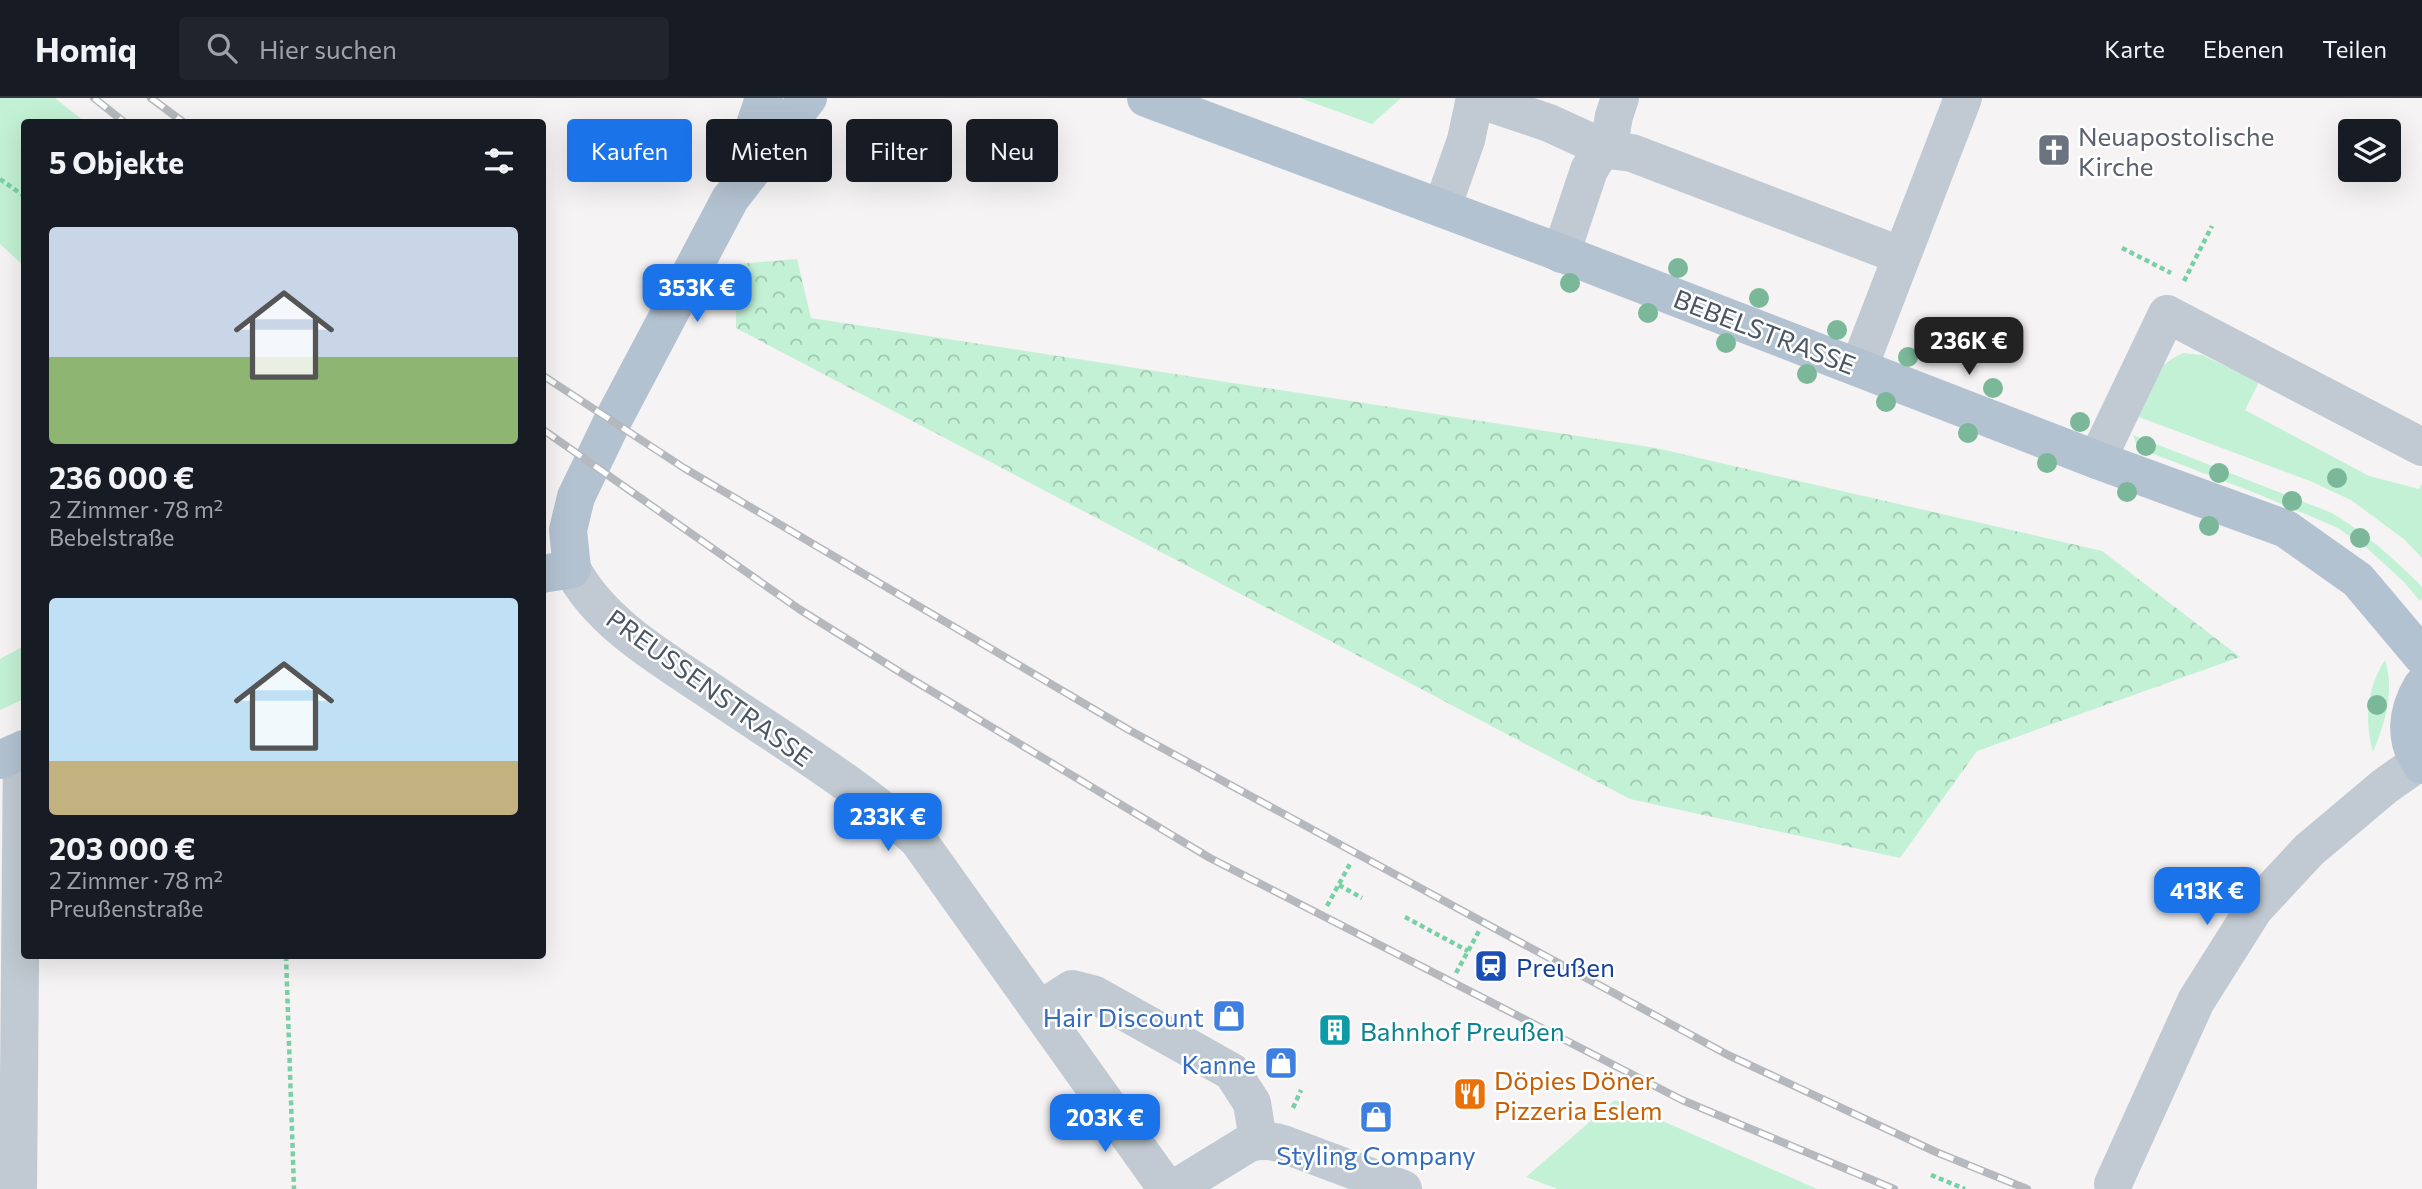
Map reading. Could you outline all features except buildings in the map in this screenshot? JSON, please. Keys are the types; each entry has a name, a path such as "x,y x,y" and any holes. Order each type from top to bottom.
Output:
{"main road":[{"path":"557,571 555,531 576,497 612,422 730,199 764,98"},
{"name":"BEBELSTRASSE","path":"1146,98 1442,208 2096,460 2286,529 2358,580 2422,656"},
{"path":"730,199 806,99"},
{"path":"2421,763 2410,744 2408,724 2412,704 2422,686"}],"street":[{"path":"1442,208 1466,140 1475,98 1528,106 1549,122 1608,150 1632,153 1902,256"},
{"path":"1608,150 1620,98"},
{"path":"1859,367 1963,98"},
{"path":"1561,254 1589,170 1600,152 1608,150"},
{"path":"2096,460 2167,314 2422,447"},
{"name":"PREUSSENSTRASSE","path":"557,571 582,588 607,615 654,653 848,785 893,817 918,840 1167,1189"},
{"path":"15,753 18,1189"},
{"path":"2113,1184 2196,1001 2254,909 2309,850 2385,786 2421,763"},
{"path":"1040,1010 1072,989 1095,995 1232,1072 1252,1103 1258,1140"},
{"path":"1174,1189 1248,1143 1258,1140 1271,1140 1403,1189"}],"path":[{"path":"0,179 21,195"},
{"path":"2167,314 2212,226"},
{"path":"1327,906 1351,862"},
{"path":"1338,885 1362,898"},
{"path":"1405,917 1468,951"},
{"path":"1456,973 1479,931"},
{"path":"286,959 295,1189"},
{"path":"1931,1175 1965,1189"}],"green space":[{"path":"0,98 55,98 81,119 21,119 21,263 0,244"},
{"path":"1300,98 1401,98 1372,124"},
{"path":"797,259 811,318 1656,448 2102,551 2240,657 1977,751 1900,858 1630,799 736,328 737,264"},
{"path":"2183,353 2202,355 2259,382 2245,410 2369,476 2419,489 2422,484 2422,558 2405,540 2351,500 2310,481 2139,417 2158,371"},
{"path":"2133,435 2332,513 2368,538 2401,566 2422,587 2422,599 2420,601 2404,582 2368,549 2338,528 2138,448"},
{"path":"21,648 21,700 0,710 0,659"},
{"path":"2385,660 2389,695 2373,752 2369,705 2374,681"},
{"path":"1615,1100 1817,1189 1558,1189 1526,1177"}],"railway":[{"path":"94,98 120,119"},
{"path":"151,98 179,119"},
{"path":"546,378 684,468 1129,730 1728,1055 1936,1152 2027,1189"},
{"path":"546,432 799,609 1210,858 1682,1100 1894,1189"}],"place":[{"name":"Neuapostolische Kirche","path":"2054,150"},
{"name":"Preußen","path":"1491,966"},
{"name":"Hair Discount","path":"1229,1016"},
{"name":"Bahnhof Preußen","path":"1335,1030"},
{"name":"Kanne","path":"1281,1063"},
{"name":"Döpies Döner Pizzeria Eslem","path":"1470,1094"},
{"name":"Styling Company","path":"1376,1117"}]}
